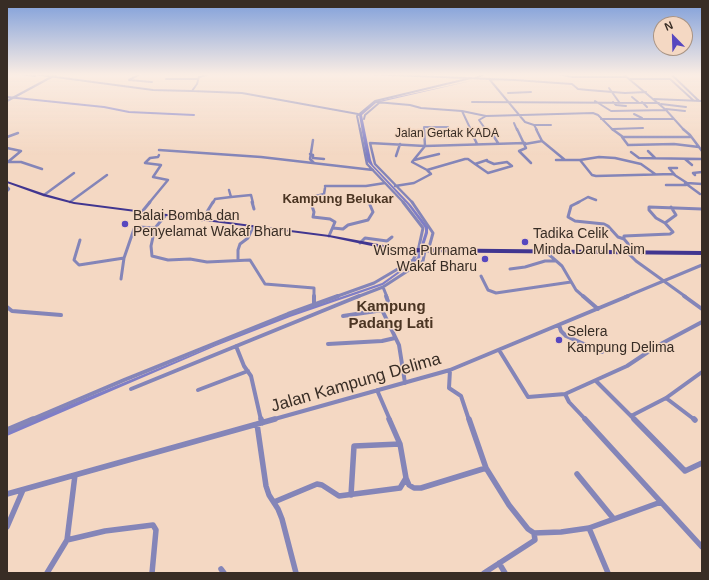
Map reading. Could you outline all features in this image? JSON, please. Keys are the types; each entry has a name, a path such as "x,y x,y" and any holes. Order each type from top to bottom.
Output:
{"main road":[{"path":"7,182 70,202 165,216 329,236 400,250 636,253 702,252"}],"street":[{"path":"284,101 357,115"},
{"path":"340,113 357,115 375,102 379,101"},
{"path":"657,101 691,136 702,151"},
{"path":"375,102 447,111 462,111 486,116 593,113 598,115 623,137 691,136"},
{"path":"472,102 642,102 686,107"},
{"path":"509,102 525,122 551,125"},
{"path":"595,102 611,111 685,111"},
{"path":"613,102 617,105 626,106"},
{"path":"642,102 647,107"},
{"path":"364,119 365,115 379,103"},
{"path":"462,111 477,144"},
{"path":"634,114 642,118"},
{"path":"7,430 116,383 314,304 379,281 413,260 418,251 423,228 406,206 367,164 357,115"},
{"path":"486,116 479,120 485,130 491,132 498,143"},
{"path":"601,119 674,119"},
{"path":"514,123 525,143 526,148 519,151 531,163"},
{"path":"534,124 542,141 565,160"},
{"path":"395,186 414,183 431,174 427,170 415,165 412,162 425,146 424,127 448,128 449,136 438,136"},
{"path":"613,129 643,128"},
{"path":"7,137 18,133"},
{"path":"623,137 620,138 628,145 674,144 699,147"},
{"path":"313,140 310,159 315,164"},
{"name":"Jalan Gertak KADA","path":"395,186 375,164 370,143 425,146 525,143 542,141"},
{"path":"396,156 400,144"},
{"path":"7,148 21,151 8,162"},
{"path":"159,150 246,156 374,170"},
{"path":"648,151 655,158"},
{"path":"631,152 638,157 702,159"},
{"path":"323,164 324,153"},
{"path":"310,154 313,155 313,158 324,159"},
{"path":"414,160 439,154"},
{"path":"141,212 168,180 152,177 160,165 145,163 150,158 158,157 159,155"},
{"path":"556,160 580,160 594,157 615,158 641,164 655,174"},
{"path":"427,170 465,159 468,159 475,164 489,173 512,166 507,162 494,164 487,160 475,164"},
{"path":"685,159 692,165"},
{"path":"580,160 592,175 596,176 675,174"},
{"path":"8,162 21,162 42,170"},
{"path":"678,168 668,168 700,194"},
{"path":"695,175 693,173 702,172"},
{"path":"44,195 74,173"},
{"path":"70,202 107,175"},
{"path":"329,236 335,224 333,220 313,217 314,210 312,206 316,196 324,194 325,187 366,186 385,183"},
{"path":"666,185 702,184"},
{"path":"131,389 312,314 383,287 423,261 432,230 412,204 395,186"},
{"path":"7,187 9,189 7,191"},
{"path":"229,190 231,197"},
{"path":"202,220 215,199 252,196 254,209"},
{"path":"596,200 588,197 572,206 568,217 575,221 604,224 608,226 618,237 624,239 636,253"},
{"path":"333,228 343,229 347,225 368,220 373,212 370,205"},
{"path":"624,239 623,237 627,236 672,233 665,223 656,218 648,208 671,207 702,209"},
{"path":"665,223 674,218 676,215 671,207"},
{"path":"165,216 155,228 150,249 151,255 154,257 165,260 190,259 206,262 251,260 265,284 314,288 314,304"},
{"path":"121,279 124,258 134,228 141,226 155,228"},
{"path":"238,260 238,250 240,244 248,238 253,227"},
{"path":"360,243 366,238 389,241 392,237"},
{"path":"80,240 74,260 79,265 124,258"},
{"path":"376,246 379,240"},
{"path":"546,252 562,266 570,282 580,294 598,309"},
{"path":"627,252 636,261 702,309"},
{"path":"510,269 545,261 556,261"},
{"name":"Jalan Kampung Delima","path":"7,494 450,370 702,265"},
{"path":"480,276 488,290 496,293 570,282"},
{"path":"343,316 383,310 389,304 383,287"},
{"path":"7,307 14,312 61,315"},
{"path":"383,310 383,314 399,345 405,383"},
{"path":"499,350 528,397 565,394 627,366 657,346 702,322"},
{"path":"559,325 561,331 566,336 602,352"},
{"path":"328,344 382,341 395,338"},
{"path":"236,346 244,366 251,376 260,423 260,438 268,496 274,502 282,519 295,573"},
{"path":"450,370 449,388 461,396 486,468 509,505 528,529 534,533 561,532 589,528 613,518 661,502"},
{"path":"198,390 248,371"},
{"path":"631,416 666,398 702,372"},
{"path":"596,381 685,471 702,463"},
{"path":"378,390 400,444 406,478 409,485 414,488 421,488 486,468"},
{"path":"565,394 568,402 702,547"},
{"path":"666,398 695,420"},
{"path":"351,495 354,446 400,444"},
{"path":"577,474 613,518"},
{"path":"47,573 67,540 76,475"},
{"path":"274,502 319,484 338,496 398,489 406,478"},
{"path":"7,527 23,490"},
{"path":"67,540 104,531 153,525 156,530 152,573"},
{"path":"589,528 608,573"},
{"path":"484,573 535,540 534,533"},
{"path":"499,563 505,573"}],"shaded area":[{"path":"384,101 376,103 362,115 371,160 373,165 411,205 428,227 428,233 420,258 383,285 290,317 216,346 7,436 7,432 30,421 288,315 382,283 417,258 425,228 408,205 367,161 359,115 374,102"}],"waterway":[{"path":"46,101 104,107 129,112 194,115"}],"place":[{"name":"Balai Bomba dan Penyelamat Wakaf Bharu","path":"125,224"},
{"name":"Tadika Celik Minda Darul Naim","path":"525,242"},
{"name":"Wisma Purnama Wakaf Bharu","path":"485,259"},
{"name":"Selera Kampung Delima","path":"559,340"}],"district":[{"name":"Kampung Belukar","path":"338,199"},
{"name":"Kampung Padang Lati","path":"391,316"}]}
